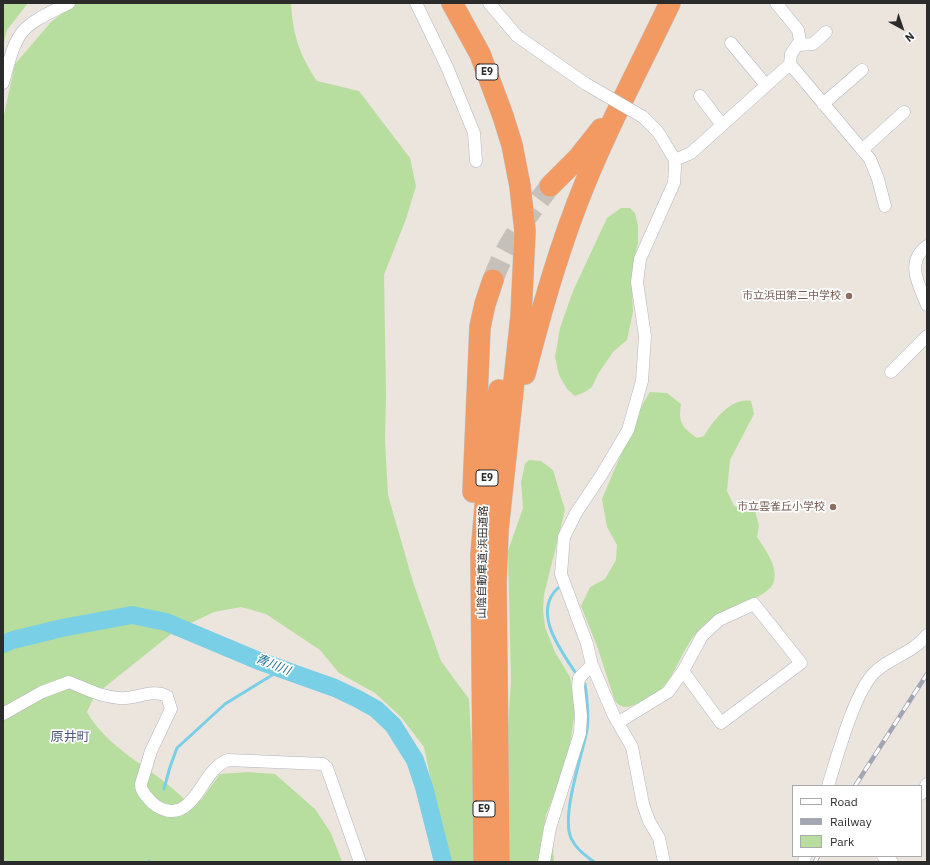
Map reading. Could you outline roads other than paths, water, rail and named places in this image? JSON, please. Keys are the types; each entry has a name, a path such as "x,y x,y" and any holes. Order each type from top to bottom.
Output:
{"highway":[{"name":"E9","path":"452,3 480,54 493,85 512,145 520,264"},
{"path":"502,483 512,426 548,285 586,181 608,131 670,3"},
{"path":"550,186 597,135 634,80"},
{"name":"山陰自動車道;浜田道路","path":"484,862 491,758 498,530 521,316 520,264"},
{"name":"山陰自動車道;浜田道路","path":"499,862 491,758 482,694 481,555 490,447 511,308 520,264"},
{"path":"482,694 473,603 472,514 480,327 484,304 492,280"}],"street":[{"path":"3,83 14,44 20,33 37,19 69,3"},
{"path":"416,3 447,67 474,133 476,161"},
{"path":"489,3 517,36 586,84 643,117 658,132 675,160 674,183 640,258 637,282 645,336 642,381 628,430 602,474 576,513 564,537 561,574 587,644 592,665 614,716 619,722 632,747 643,804 649,822 659,838 664,862"},
{"path":"675,160 691,153 790,64 791,54 799,44 800,34 776,3"},
{"path":"799,44 813,44 826,32"},
{"path":"731,43 766,85"},
{"path":"790,64 862,150 874,168 885,206"},
{"path":"823,104 862,70"},
{"path":"700,96 722,125"},
{"path":"862,150 904,112"},
{"path":"927,246 921,250 915,260 914,273 927,305"},
{"path":"891,372 927,336"},
{"path":"619,722 668,692 683,671 702,636 719,620 754,604 801,663 721,722 683,671"},
{"path":"828,785 861,690 875,672 919,646 927,635"},
{"path":"544,862 550,828 580,733 581,716 578,687 579,678 592,665"},
{"path":"3,714 42,692 69,682 92,693 117,698 134,698 152,692 160,693 167,696 171,709 151,751 141,784 141,789 156,807 171,811 180,809 189,804 210,774 223,762 228,760 323,764 328,768 360,862"}],"waterway":[{"path":"558,588 551,598 548,608 548,619 556,642 575,672"},
{"name":"青川川","path":"3,644 13,640 62,628 132,615 166,622 259,661 335,688 358,699 376,709 393,725 415,760 424,787 443,862"},
{"path":"164,789 177,748 225,704 282,669"},
{"path":"585,684 588,725 570,801 569,828 571,838 575,845 581,852 594,862"}],"tunnel":[{"path":"493,280 504,255 525,219 550,186"}],"railway":[{"path":"856,785 927,674"},
{"path":"815,862 818,857"}],"place":[{"name":"市立浜田第二中学校","path":"849,296"},
{"name":"市立雲雀丘小学校","path":"833,507"}],"district":[{"name":"原井町","path":"70,737"}]}
